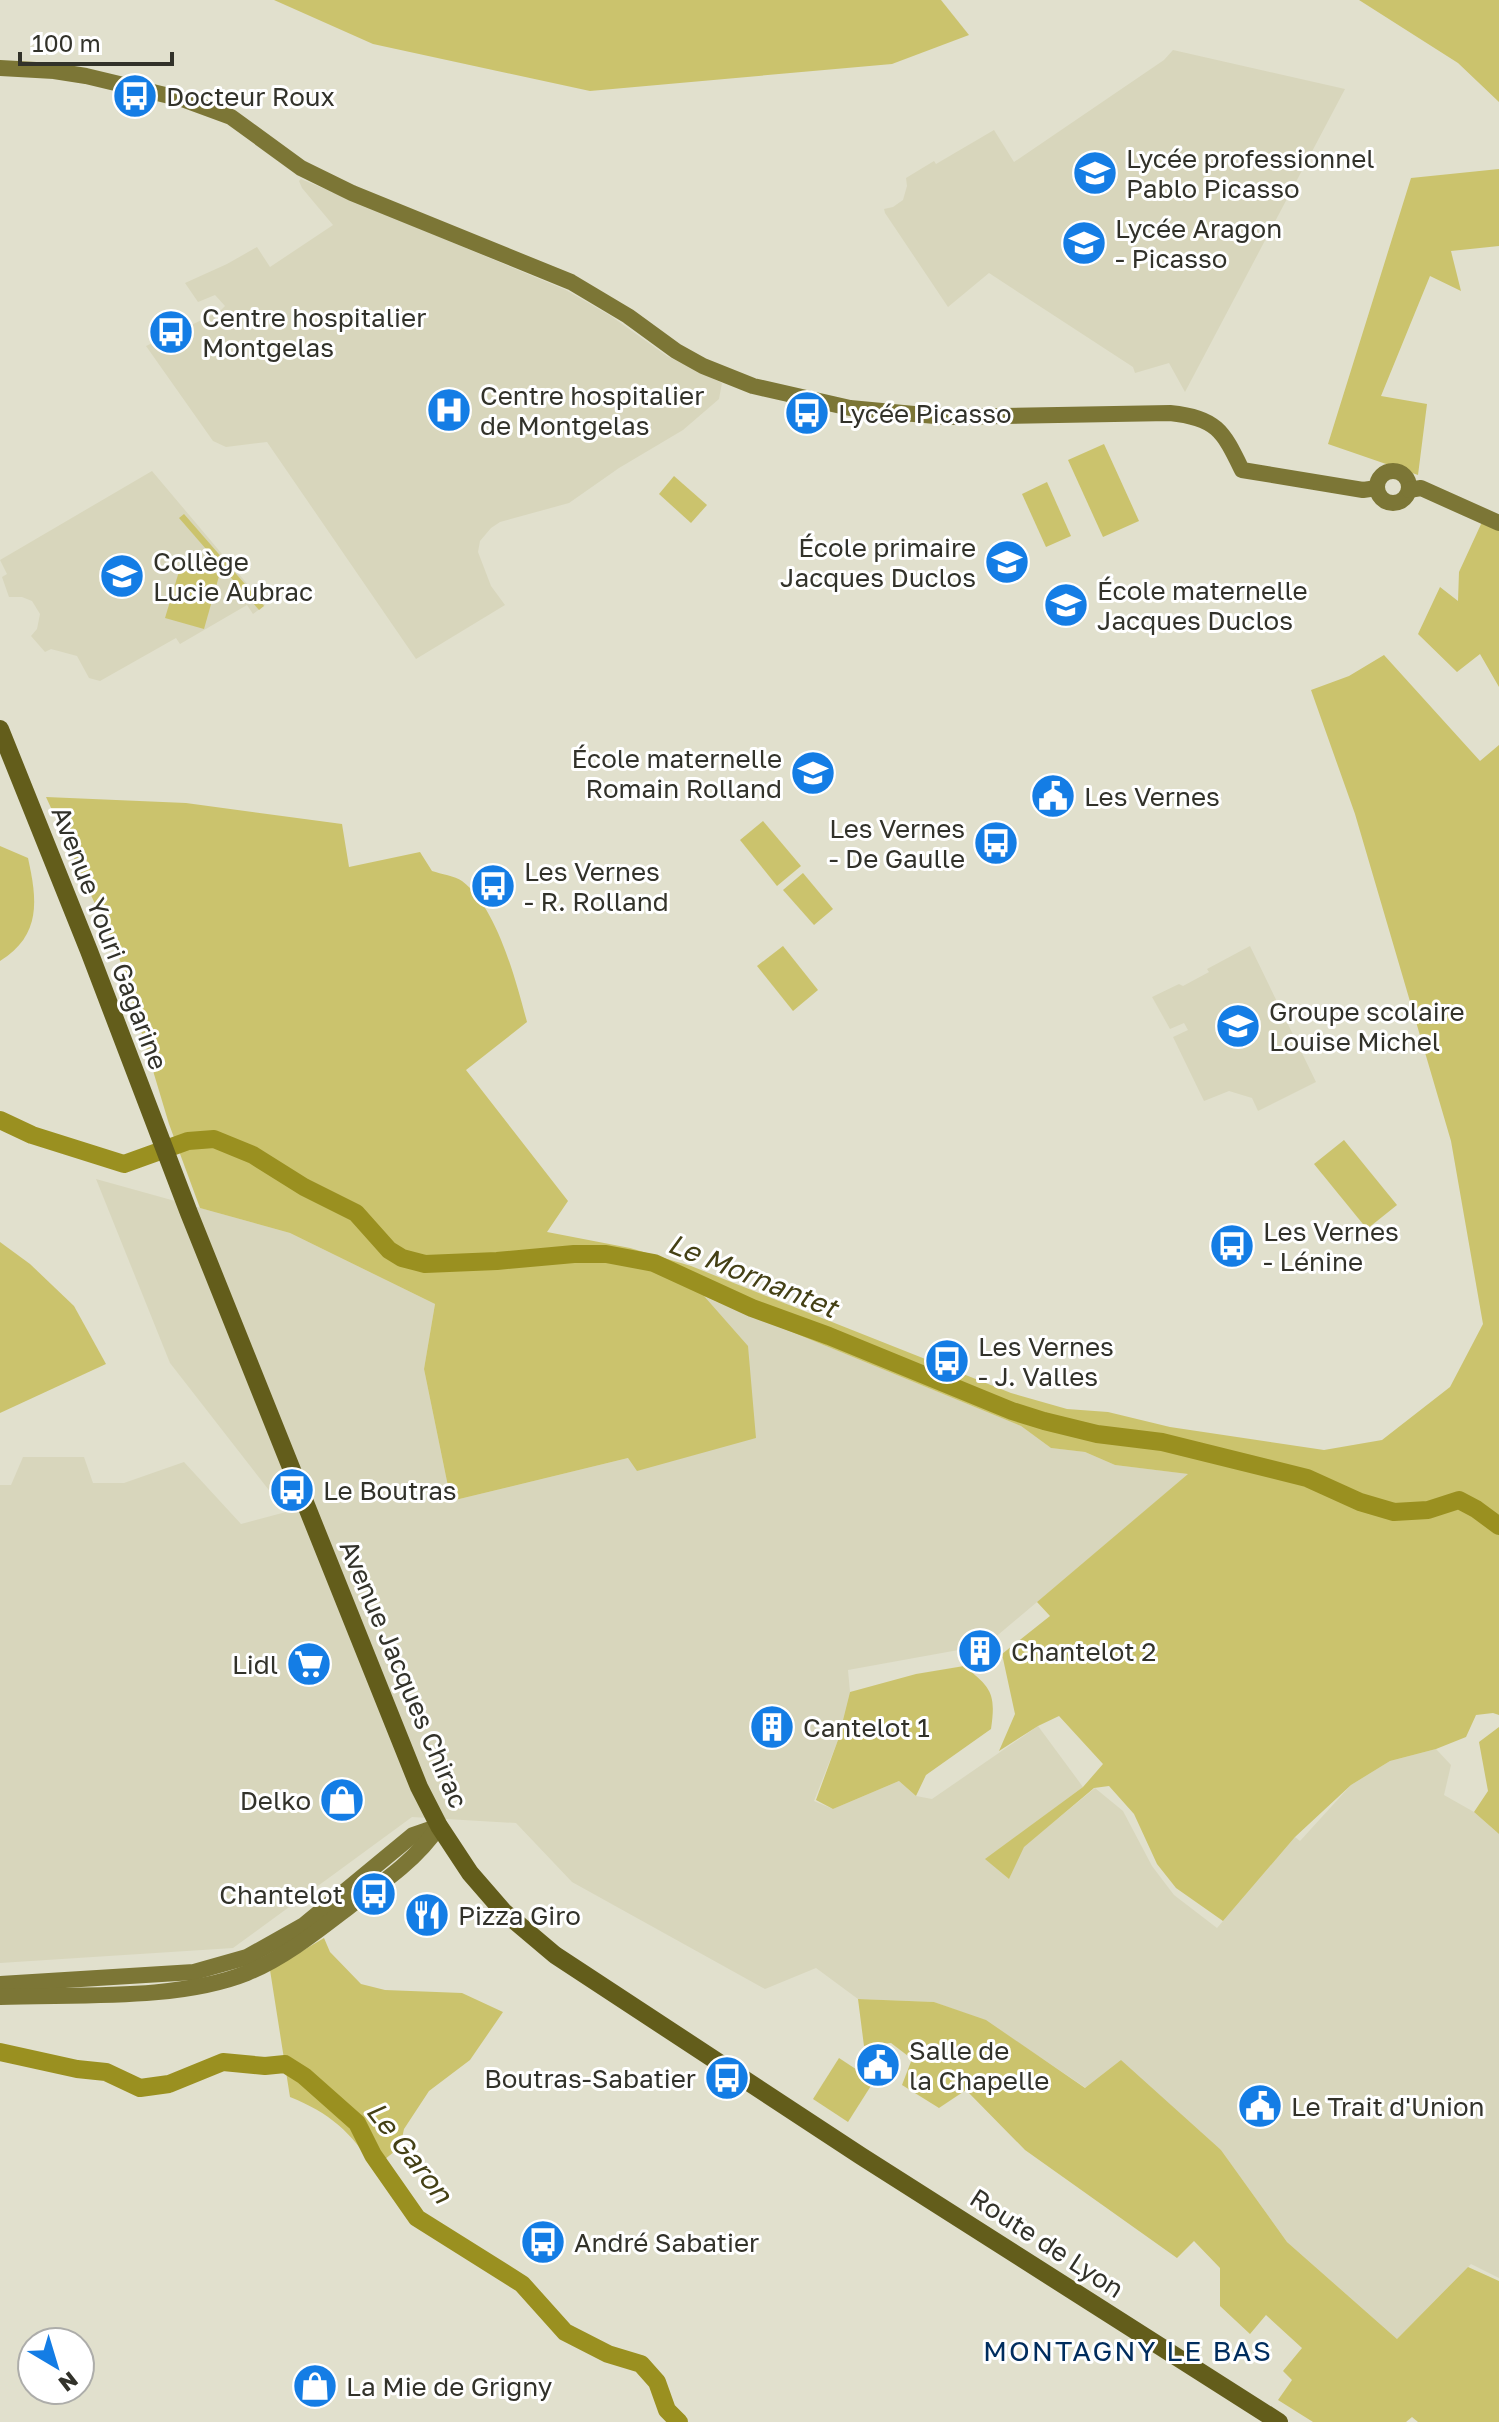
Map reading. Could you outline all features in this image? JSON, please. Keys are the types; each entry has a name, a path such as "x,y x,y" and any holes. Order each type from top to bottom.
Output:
{"main road":[{"name":"Avenue Youri Gagarine","path":"0,729 89,951 170,1166"},
{"name":"Avenue Jacques Chirac","path":"170,1166 419,1787 439,1826 470,1873 503,1911 555,1955 788,2106"},
{"name":"Route de Lyon","path":"788,2106 1279,2422"}],"street":[{"path":"0,68 54,71 99,79 182,99 231,117 301,168 352,193 571,282 628,316 676,351 703,366 753,386 850,408 920,416 1190,415 1220,431 1242,470 1363,490 1377,488 1381,498 1391,503 1403,500 1409,490 1421,488 1494,521"},
{"path":"0,1997 178,1991 216,1983 270,1953 297,1946 394,1862 413,1835 439,1826"},
{"path":"270,1953 351,1888 394,1862"},
{"path":"0,1984 194,1972 248,1964"}],"shaded area":[{"path":"274,0 941,0 969,35 892,64 590,91 373,44"},
{"path":"1359,0 1499,0 1499,102 1458,63"},
{"name":"Lycée Aragon - Picasso","path":"1173,50 1345,89 1185,392 1169,363 1135,373 1133,367 989,273 948,307 884,209 903,200 906,178 994,130 1014,162 1164,60"},
{"path":"1499,169 1499,246 1451,251 1461,291 1430,276 1381,396 1427,404 1418,475 1328,444 1411,178"},
{"name":"Centre hospitalier de Montgelas","path":"301,179 566,290 611,316 667,356 722,383 719,399 683,430 619,468 569,503 500,522 491,528 480,541 478,552 491,586 505,605 416,659 267,442 226,447 213,441 146,346 219,312 225,306 215,295 198,302 185,283 257,247 270,267 333,225 302,188"},
{"path":"1104,444 1139,521 1103,537 1068,460"},
{"name":"Collège Lucie Aubrac","path":"152,471 265,605 253,614 247,605 180,644 176,638 100,681 89,678 77,656 51,649 45,652 31,636 37,629 40,614 32,601 9,597 2,577 7,574 0,560"},
{"path":"674,476 707,505 691,523 659,494"},
{"path":"1047,482 1071,536 1046,547 1022,494"},
{"path":"184,514 264,606 259,610 179,518"},
{"path":"1499,515 1499,687 1480,654 1457,672 1418,634 1440,587 1458,601 1459,572 1482,522"},
{"path":"183,558 221,569 204,629 165,618"},
{"path":"1384,655 1480,761 1499,745 1499,1715 1476,1715 1466,1737 1436,1749 1390,1761 1351,1785 1295,1837 1223,1921 1176,1888 1157,1864 1134,1814 1109,1786 1094,1788 1024,1847 1009,1879 985,1859 1083,1787 1103,1764 1059,1716 999,1751 1015,1714 1002,1654 1050,1616 1037,1602 1188,1474 1115,1465 1085,1452 1051,1448 1021,1426 704,1296 748,1346 756,1438 637,1471 628,1458 451,1501 424,1369 435,1304 290,1233 200,1208 169,1124 118,954 46,797 186,803 342,824 349,867 420,852 432,871 462,881 485,908 495,926 511,966 527,1022 466,1070 568,1201 547,1232 630,1248 691,1266 1011,1393 1067,1409 1108,1412 1170,1427 1324,1450 1382,1440 1450,1387 1483,1324 1451,1141 1355,814 1311,690 1349,676"},
{"path":"763,821 801,866 777,886 740,840"},
{"path":"0,846 28,858 34,902 30,928 14,951 0,961"},
{"path":"803,873 833,909 814,925 783,890"},
{"path":"783,946 818,990 793,1011 757,966"},
{"name":"Groupe scolaire Louise Michel","path":"1250,946 1316,1082 1258,1111 1252,1098 1229,1091 1204,1101 1173,1037 1188,1030 1184,1023 1170,1029 1152,997 1179,984 1183,986"},
{"path":"1344,1140 1397,1205 1367,1229 1314,1164"},
{"path":"96,1179 290,1233 435,1304 424,1369 451,1501 628,1458 702,1295 1021,1426 1051,1448 1085,1452 1115,1465 1189,1474 986,1645 848,1670 850,1692 838,1740 814,1801 833,1809 899,1781 916,1796 932,1799 1038,1726 1083,1787 986,1859 1009,1879 1023,1847 1095,1788 1123,1811 1152,1866 1174,1895 1217,1928 1295,1837 1300,1841 1351,1785 1390,1761 1436,1749 1451,1765 1444,1795 1474,1812 1499,1834 1499,2278 1471,2264 1397,2339 1287,2242 1221,2150 1086,2088 986,2021 934,2002 858,1999 816,1968 765,1989 572,1882 516,1823 412,1817 233,1948 0,1963 0,1485 11,1485 23,1457 84,1457 93,1483 124,1483 184,1462 241,1524 286,1512 170,1363"},
{"path":"0,1242 30,1264 74,1306 106,1364 0,1413"},
{"path":"964,1666 981,1680 990,1693 993,1707 991,1729 926,1775 916,1796 899,1781 833,1809 816,1800 838,1740 850,1692 916,1674"},
{"path":"1499,1727 1499,1834 1474,1812 1488,1791 1479,1742"},
{"path":"324,1938 330,1952 361,1984 385,1990 462,1993 503,2012 470,2060 429,2091 404,2129 400,2147 374,2168 338,2125 290,2097 270,1970"},
{"path":"858,1999 934,2002 986,2020 1085,2088 1121,2060 1221,2150 1287,2242 1397,2339 1468,2267 1499,2281 1499,2422 1418,2422 1412,2417 1406,2422 1313,2422 1278,2400 1292,2380 1283,2371 1302,2348 1266,2315 1250,2334 1220,2306 1220,2268 1194,2241 1177,2258 1025,2150 966,2090 939,2108 902,2085 912,2059 891,2043 864,2046"},
{"path":"839,2058 874,2081 848,2122 813,2099"}],"waterway":[{"name":"Le Mornantet","path":"0,1120 32,1135 124,1164 188,1141 214,1139 253,1155 304,1187 356,1213 389,1250 402,1258 425,1264 606,1254 654,1263 752,1308 1044,1421 1097,1434 1162,1442 1307,1478 1360,1502 1394,1512 1428,1510 1459,1500 1499,1526"},
{"name":"Le Garon","path":"0,2052 77,2069 106,2072 140,2088 169,2084 223,2062 265,2066 285,2064 304,2076 357,2123 373,2155 417,2218 522,2284 565,2332 608,2354 641,2364 657,2382 667,2410 679,2422"}],"place":[{"name":"Docteur Roux","path":"135,96"},
{"name":"Lycée professionnel Pablo Picasso","path":"1095,173"},
{"name":"Lycée Aragon - Picasso","path":"1084,243"},
{"name":"Centre hospitalier Montgelas","path":"171,332"},
{"name":"Centre hospitalier de Montgelas","path":"449,410"},
{"name":"Lycée Picasso","path":"807,413"},
{"name":"École primaire Jacques Duclos","path":"1007,562"},
{"name":"Collège Lucie Aubrac","path":"122,576"},
{"name":"École maternelle Jacques Duclos","path":"1066,605"},
{"name":"École maternelle Romain Rolland","path":"813,773"},
{"name":"Les Vernes","path":"1053,796"},
{"name":"Les Vernes - De Gaulle","path":"996,843"},
{"name":"Les Vernes - R. Rolland","path":"493,886"},
{"name":"Groupe scolaire Louise Michel","path":"1238,1026"},
{"name":"Les Vernes - Lénine","path":"1232,1246"},
{"name":"Les Vernes - J. Valles","path":"947,1361"},
{"name":"Le Boutras","path":"292,1490"},
{"name":"Chantelot 2","path":"980,1651"},
{"name":"Lidl","path":"309,1664"},
{"name":"Cantelot 1","path":"772,1727"},
{"name":"Delko","path":"342,1800"},
{"name":"Chantelot","path":"374,1894"},
{"name":"Pizza Giro","path":"427,1915"},
{"name":"Salle de la Chapelle","path":"878,2065"},
{"name":"Boutras-Sabatier","path":"727,2078"},
{"name":"Le Trait d'Union","path":"1260,2106"},
{"name":"André Sabatier","path":"543,2242"},
{"name":"La Mie de Grigny","path":"315,2386"}],"district":[{"name":"MONTAGNY LE BAS","path":"1128,2350"}]}
